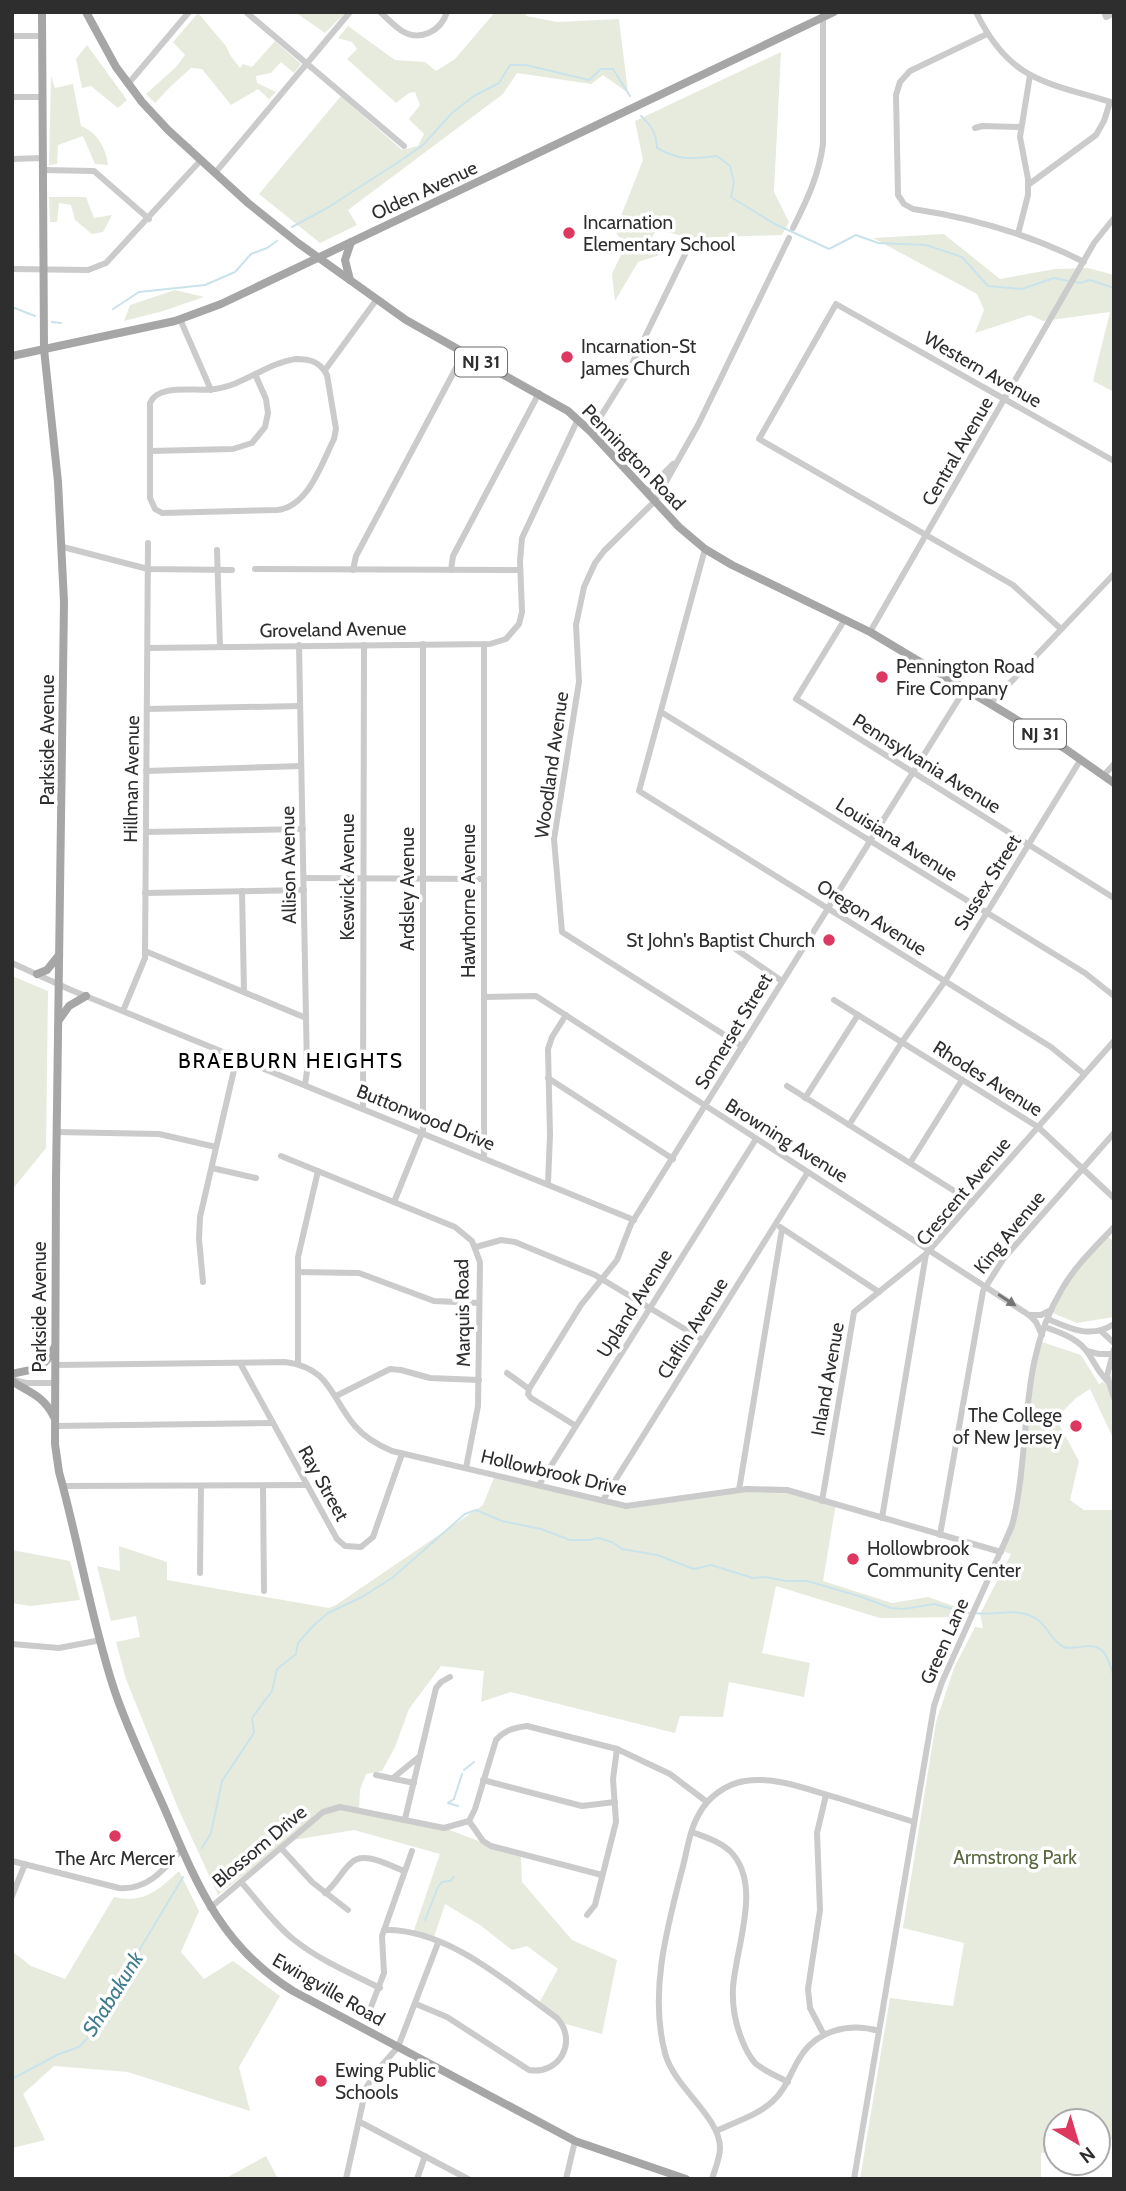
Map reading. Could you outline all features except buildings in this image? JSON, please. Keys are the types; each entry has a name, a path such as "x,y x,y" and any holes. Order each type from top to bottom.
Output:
{"main road":[{"name":"Parkside Avenue","path":"42,12 44,349 63,547 55,1346 55,1422 59,1468"},
{"name":"Pennington Road","path":"86,12 128,84 155,117 215,173 273,223 377,299 425,331 539,393 578,419 679,527 705,549 732,565 870,632 1081,759 1114,783"},
{"name":"Olden Avenue","path":"12,356 180,319 224,302 834,12"},
{"path":"350,280 345,260 351,242"},
{"path":"37,974 54,964 60,952"},
{"path":"59,1020 69,1006 86,996"},
{"path":"12,1378 39,1368 55,1346"},
{"path":"12,1378 39,1396 49,1408 55,1422"},
{"name":"Ewingville Road","path":"59,1468 101,1640 121,1708 210,1908 243,1952 292,1991 575,2141 686,2179"}],"street":[{"path":"128,84 189,12"},
{"path":"246,12 404,146"},
{"path":"215,173 350,12"},
{"path":"380,12 402,30 414,35 431,32 446,16"},
{"path":"976,12 987,34 1008,60 1030,75 1112,102 1096,135 1028,185"},
{"path":"1104,12 1106,17 1114,13"},
{"path":"793,228 813,186 823,144 823,15"},
{"path":"987,34 915,67 900,82 896,95 897,190 901,201 913,209 953,216 1050,244 1084,262"},
{"path":"12,36 42,36"},
{"path":"1018,234 1026,206 1028,185 1021,148 1021,127 1030,75"},
{"path":"12,97 42,97"},
{"path":"975,128 1021,127"},
{"path":"12,159 43,159"},
{"path":"12,269 88,270 99,267 113,258 201,160"},
{"path":"43,170 94,171 149,219"},
{"name":"Central Avenue","path":"870,632 1098,237 1114,218"},
{"path":"655,501 698,425 789,238"},
{"path":"591,432 628,374 691,242"},
{"path":"325,370 377,299"},
{"name":"Western Avenue","path":"926,535 759,439 836,304 1114,461"},
{"path":"180,319 211,390"},
{"path":"353,570 356,556 464,353"},
{"path":"296,359 313,360 325,370 336,434 304,495 289,508 277,510 158,512 150,501 150,403 153,396 164,391 211,390 255,374 277,363 296,359"},
{"path":"150,451 233,449 252,443 265,427 268,413 266,399 255,374"},
{"path":"451,570 453,556 539,393"},
{"path":"255,569 520,570 520,550 526,528 578,419"},
{"path":"646,491 679,457"},
{"name":"Woodland Avenue","path":"655,501 604,551 589,575 580,599 576,625 579,682 554,839 562,932 742,1046"},
{"path":"926,535 1019,589 1061,629"},
{"name":"Hillman Avenue","path":"123,1011 145,958 148,543"},
{"path":"63,547 148,569 232,570"},
{"path":"660,712 705,549"},
{"path":"217,550 220,646"},
{"name":"Groveland Avenue","path":"148,648 500,642 519,624 522,612 520,570"},
{"path":"990,704 1114,574"},
{"name":"Pennsylvania Avenue","path":"845,619 796,699 1114,898"},
{"name":"Ardsley Avenue","path":"422,644 423,1133"},
{"name":"Hawthorne Avenue","path":"484,644 484,1158"},
{"name":"Allison Avenue","path":"299,645 307,1071 305,1085"},
{"name":"Keswick Avenue","path":"363,645 363,1109"},
{"name":"Somerset Street","path":"529,1389 581,1305 617,1260 634,1220 965,689"},
{"path":"147,709 300,706"},
{"name":"Oregon Avenue","path":"660,712 639,791 1051,1046 1084,1074"},
{"name":"Louisiana Avenue","path":"660,712 1085,973 1114,996"},
{"name":"Sussex Street","path":"849,1125 945,981 1081,759"},
{"path":"1104,775 1114,764"},
{"path":"146,771 301,766"},
{"path":"146,832 303,829"},
{"path":"304,878 484,879"},
{"path":"145,893 304,890"},
{"path":"242,891 244,992"},
{"path":"718,937 782,981"},
{"path":"145,951 306,1018"},
{"name":"Buttonwood Drive","path":"12,963 86,996 634,1220"},
{"name":"Browning Avenue","path":"484,997 536,996 1029,1315"},
{"name":"Rhodes Avenue","path":"834,1000 1038,1127 1114,1198"},
{"path":"548,1183 549,1043 566,1015"},
{"path":"805,1098 858,1015"},
{"name":"Crescent Avenue","path":"882,1518 928,1252 1114,1041"},
{"path":"203,1282 199,1228 237,1057"},
{"path":"548,1078 673,1158"},
{"path":"910,1163 962,1080"},
{"path":"787,1086 972,1202"},
{"path":"57,1132 159,1134 216,1147"},
{"path":"394,1202 423,1133"},
{"name":"King Avenue","path":"940,1535 985,1286 1004,1258 1114,1133"},
{"name":"Upland Avenue","path":"540,1485 756,1139"},
{"name":"Marquis Road","path":"281,1156 455,1227 467,1235 476,1247 480,1262 479,1380 477,1418 466,1468"},
{"path":"212,1168 256,1178"},
{"path":"55,1364 298,1364 300,1244 318,1171"},
{"name":"Claflin Avenue","path":"603,1500 807,1172"},
{"path":"775,1224 879,1292"},
{"name":"Green Lane","path":"854,2179 937,1695 1002,1552 1015,1514 1028,1389 1051,1310 1066,1282 1114,1227"},
{"path":"739,1490 782,1229"},
{"path":"476,1247 501,1240 516,1242 594,1275 703,1340"},
{"name":"Inland Avenue","path":"822,1501 854,1312 928,1252"},
{"path":"298,1272 359,1273 434,1301 480,1303"},
{"path":"1029,1315 1039,1316 1051,1310"},
{"path":"1029,1315 1044,1331 1076,1340 1087,1351 1101,1376 1108,1381"},
{"path":"1048,1319 1081,1332 1101,1331 1114,1324"},
{"path":"1101,1331 1114,1343"},
{"path":"1087,1351 1099,1354 1113,1352 1108,1381 1114,1398"},
{"name":"Ray Street","path":"240,1363 337,1539 345,1546 361,1547 373,1537 402,1454"},
{"name":"Hollowbrook Drive","path":"298,1364 318,1374 330,1386 363,1435 381,1447 402,1454 635,1506 739,1490 773,1489 1002,1552"},
{"path":"336,1396 390,1369 430,1378 479,1380"},
{"path":"507,1373 529,1389 531,1398 576,1426"},
{"path":"12,1378 26,1383 55,1383"},
{"path":"55,1422 273,1423"},
{"path":"63,1486 307,1485"},
{"path":"200,1573 201,1486"},
{"path":"263,1486 264,1591"},
{"path":"12,1644 60,1648 101,1640"},
{"path":"405,1819 436,1688 450,1677"},
{"path":"602,1875 491,1846 483,1841 469,1821 496,1740 504,1731 527,1726 617,1749 670,1774 707,1802"},
{"path":"587,1915 595,1905 616,1822 613,1779 617,1749"},
{"path":"393,1778 420,1756"},
{"path":"376,1775 414,1783"},
{"path":"483,1780 582,1806 615,1802"},
{"path":"712,2179 720,2150 716,2131 673,2074 665,2053 661,2025 660,1981 665,1938 698,1814 707,1802 727,1787 755,1780 786,1784 914,1822"},
{"path":"824,2035 810,2008 808,1989 820,1910 817,1833 826,1795"},
{"name":"Blossom Drive","path":"210,1908 323,1812 340,1807 444,1828 469,1821"},
{"path":"692,1832 722,1845 736,1858 744,1874 747,1893 733,1985 736,2021 745,2046 756,2063 788,2082"},
{"path":"281,1848 312,1882 348,1910"},
{"path":"12,1861 129,1888 151,1881 182,1849"},
{"path":"372,2007 384,1973 384,1930 412,1851"},
{"path":"325,1894 353,1861 359,1858 367,1858 404,1871"},
{"path":"12,1896 25,1864"},
{"path":"241,1882 294,1939 322,1958 380,1988"},
{"path":"384,1930 410,1931 467,1953 557,2018 566,2034 565,2052 552,2067 541,2071 529,2070 447,2017 416,2004"},
{"path":"346,2179 366,2088 398,2047 438,1943"},
{"path":"716,2131 759,2111 775,2099 788,2082 803,2053 824,2035 853,2027 879,2031"},
{"path":"360,2122 468,2179"},
{"path":"566,2179 575,2141"},
{"path":"417,2179 425,2156"}],"green space":[{"path":"295,12 346,12 325,33"},
{"path":"495,12 525,12 526,16 557,22 619,19 628,93 603,75 591,84 517,73 503,94 348,210 357,225 320,243 259,194 341,96 402,150 418,146 424,134 409,119 420,105 415,92 409,93 396,103 347,59 357,49 352,42 338,38 348,26 395,60 425,62 436,71 455,59"},
{"path":"198,13 226,46 240,68 243,64 252,67 275,41 301,64 294,73 281,62 271,73 256,76 257,83 276,92 269,99 258,89 231,105 202,69 191,68 155,103 146,94 176,67 185,55 173,42"},
{"path":"87,45 127,100 118,108 91,86 82,88 76,59"},
{"path":"781,52 774,192 789,222 782,235 689,238 657,229 650,241 675,250 638,262 615,301 612,274 625,246 615,231 643,160 635,121"},
{"path":"51,76 55,88 73,84 81,126 92,132 100,141 108,165 95,164 83,136 58,145 57,164 49,165"},
{"path":"49,197 86,197 94,218 112,215 103,232 92,234 75,220 71,205 59,203 57,222 50,222"},
{"path":"944,234 1000,279 1055,269 1088,268 1114,275 1114,392 1093,381 1110,312 1043,321 1030,315 975,333 984,310 977,294 873,238"},
{"path":"175,290 204,297 124,321 130,305"},
{"path":"12,976 48,991 46,1148 12,1190"},
{"path":"1106,1234 1114,1242 1114,1317 1077,1323 1048,1311 1061,1287"},
{"name":"Armstrong Park","path":"1039,1341 1081,1355 1099,1384 1110,1378 1114,1365 1114,1440 1090,1389 1060,1414 1060,1426 1079,1461 1070,1500 1084,1510 1114,1510 1114,2139 1112,2107 1042,2107 1041,2179 860,2179 890,1998 953,2006 964,1943 903,1928 936,1722 954,1668 975,1627 983,1628 980,1614 1011,1554 999,1550 1013,1513"},
{"path":"495,1475 627,1506 751,1488 805,1494 836,1503 823,1581 892,1603 928,1597 965,1610 962,1617 880,1618 776,1586 762,1653 810,1663 804,1697 729,1682 723,1717 680,1716 675,1733 511,1692 481,1702 484,1671 441,1666 409,1709 395,1747 382,1771 366,1774 360,1790 359,1811 444,1828 521,1857 522,1882 572,1940 617,1960 602,2034 562,2023 539,2003 558,1969 527,1946 512,1950 480,1925 445,1904 433,1940 413,1933 440,1854 354,1830 287,1841 218,1895 178,1808 126,1679 116,1642 140,1637 136,1616 111,1621 97,1566 120,1571 119,1546 167,1562 167,1580 329,1608 483,1505"},
{"path":"12,1550 70,1561 80,1600 30,1606 12,1603"},
{"path":"179,1871 199,1911 181,1952 204,1979 233,1961 280,1996 239,2067 250,2111 128,2072 54,2066 23,2094 45,2140 12,2148 12,1951 31,1966 65,1979 114,1897 134,1899 150,1894"},
{"path":"266,2156 278,2179 222,2179 226,2178"}],"waterway":[{"path":"292,227 327,208 423,145 452,113 474,96 499,83 510,65 526,65 589,80 601,69 613,69 630,96"},
{"path":"641,116 653,130 657,148 686,158 717,156 730,166 734,182 731,197 773,223 829,249 856,235 878,243 926,245 962,257 988,286 1022,289 1054,278 1069,281"},
{"path":"113,309 139,292 205,285 235,272 251,254 277,241"},
{"path":"1075,282 1090,280 1114,288"},
{"path":"12,307 35,316"},
{"path":"52,322 61,323"},
{"path":"202,1848 211,1833 222,1781 254,1733 252,1718 272,1691 277,1669 296,1654 298,1643 328,1613 362,1597 392,1578 465,1514 476,1510 502,1521 541,1529 570,1540 598,1538 612,1542 622,1549 657,1555 694,1569 711,1565 753,1578 807,1581 891,1608 904,1609 934,1604 969,1613"},
{"path":"975,1613 1015,1612 1031,1616 1064,1647 1088,1646 1100,1649 1107,1658 1114,1678"},
{"path":"464,1770 474,1762"},
{"path":"458,1806 448,1803 454,1799 462,1774"},
{"name":"Shabakunk","path":"12,2079 59,2054 79,2047 93,2032 183,1877"},
{"path":"425,1920 438,1887 442,1882 450,1881 454,1877"}],"place":[{"name":"Incarnation Elementary School","path":"569,233"},
{"name":"Incarnation-St James Church","path":"567,357"},
{"name":"Pennington Road Fire Company","path":"882,677"},
{"name":"St John's Baptist Church","path":"829,940"},
{"name":"The College of New Jersey","path":"1076,1426"},
{"name":"Hollowbrook Community Center","path":"853,1559"},
{"name":"The Arc Mercer","path":"115,1836"},
{"name":"Ewing Public Schools","path":"321,2081"}],"district":[{"name":"BRAEBURN HEIGHTS","path":"291,1061"}]}
